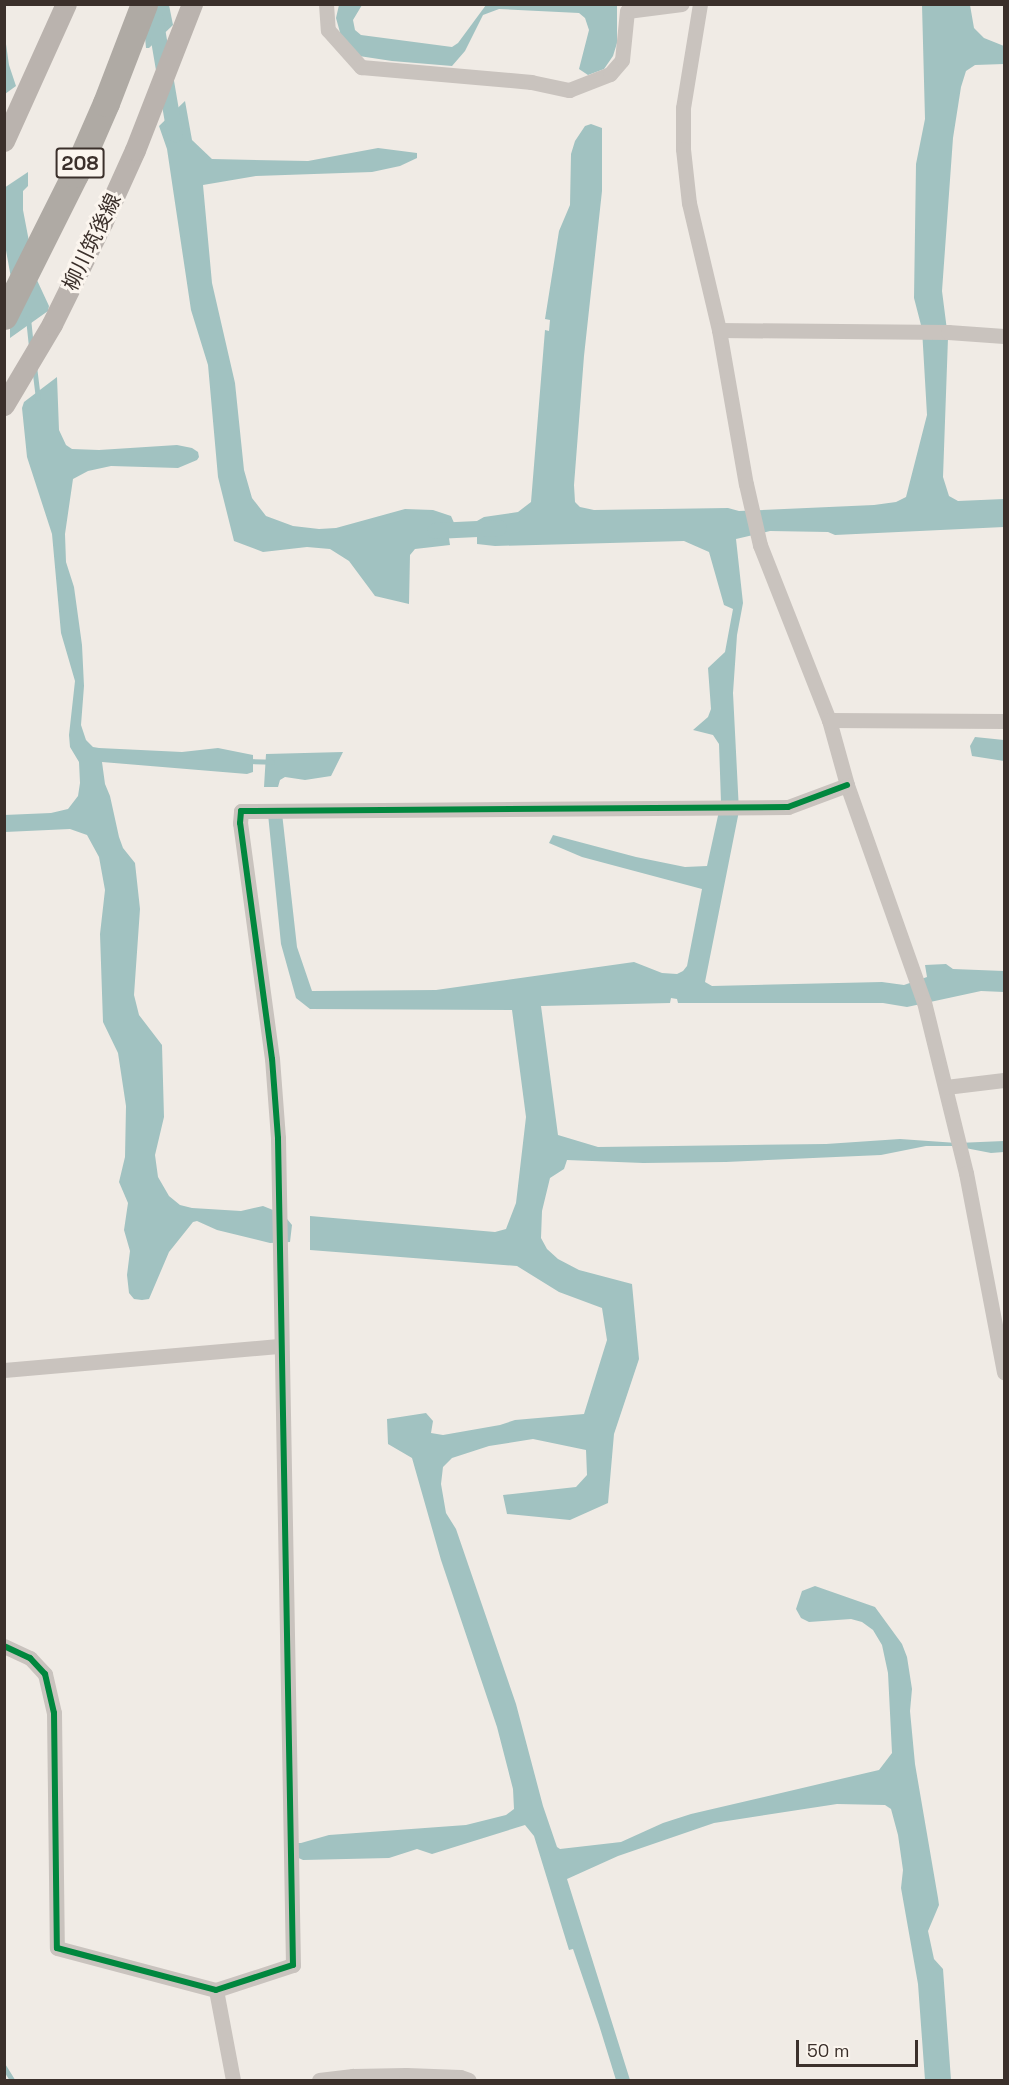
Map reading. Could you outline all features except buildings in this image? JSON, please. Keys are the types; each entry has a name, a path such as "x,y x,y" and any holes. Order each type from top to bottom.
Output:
{"highway":[{"name":"208","path":"4,297 68,170 134,4"},
{"name":"208","path":"4,316 75,174 106,103 144,4"}],"main road":[{"path":"4,141 66,4"},
{"name":"柳川筑後線","path":"4,405 52,324 102,223 135,150 192,4"}],"street":[{"path":"326,4 328,30 361,66 531,82 569,90 610,74 622,60 625,8 682,4"},
{"path":"700,4 683,108 683,148 689,203 718,330 746,484 760,545 829,720 847,785 924,1002 946,1087 1005,1372"},
{"path":"718,330 948,332 1005,336"},
{"path":"829,720 1005,722"},
{"path":"4,1646 30,1658 45,1674 54,1713 57,1948 216,1990 293,1965 295,1958 277,1127 272,1059 240,823 241,811 788,807 847,785"},
{"path":"946,1087 1005,1080"},
{"path":"4,1370 281,1346"},
{"path":"216,1990 233,2080"},
{"path":"319,2080 353,2076 406,2075 469,2080"}],"water":[{"path":"142,5 169,5 173,25 149,48 146,48"},
{"path":"339,5 362,5 353,20 355,30 361,35 452,47 458,43 486,5 617,5 617,43 613,56 604,69 588,75 579,69 589,30 585,18 579,13 499,9 483,15 465,51 452,66 392,61 359,56 341,36 336,18"},
{"path":"922,5 970,5 974,28 984,38 1004,46 1004,64 975,65 966,71 961,87 953,138 942,291 948,338 943,477 949,496 958,501 1004,499 1004,527 835,535 828,532 770,531 736,539 743,603 737,635 733,693 739,811 705,982 712,986 882,982 904,985 927,977 925,965 946,964 953,969 1004,971 1004,992 981,991 907,1007 883,1003 678,1003 677,999 671,998 670,1003 541,1006 558,1135 598,1147 826,1144 900,1139 957,1143 1004,1141 1004,1152 991,1153 955,1146 926,1146 881,1155 726,1162 643,1163 567,1160 564,1169 550,1178 542,1211 541,1238 547,1249 558,1259 579,1270 632,1284 639,1359 614,1434 608,1503 570,1520 507,1514 503,1495 576,1487 587,1475 586,1450 533,1439 489,1446 452,1458 443,1467 441,1484 446,1513 456,1529 516,1704 543,1806 557,1847 560,1849 621,1842 663,1823 691,1814 879,1770 892,1753 888,1673 882,1645 873,1630 862,1622 851,1619 809,1622 801,1618 796,1609 802,1591 815,1586 875,1607 902,1644 907,1657 912,1689 910,1711 915,1764 939,1905 928,1931 934,1959 943,1969 951,2080 925,2080 918,1984 901,1888 903,1870 898,1835 891,1809 885,1805 837,1804 714,1823 618,1856 567,1879 630,2080 616,2080 573,1949 569,1950 534,1836 525,1825 432,1854 417,1849 389,1858 303,1860 292,1855 291,1843 301,1843 329,1835 466,1825 506,1815 514,1809 513,1789 497,1727 441,1560 412,1458 388,1444 387,1419 426,1413 433,1421 431,1433 443,1435 500,1425 515,1420 584,1414 607,1340 602,1308 559,1292 517,1266 310,1250 310,1216 495,1232 506,1229 516,1203 526,1117 512,1010 310,1009 296,998 281,944 268,814 282,813 297,947 312,991 436,990 634,962 662,973 677,974 683,971 687,966 702,889 582,857 549,843 553,835 636,857 685,867 707,866 721,802 719,744 713,735 693,730 708,717 711,709 708,668 725,652 733,609 724,605 709,552 684,541 495,546 477,544 477,521 484,517 518,512 531,502 545,330 549,331 550,320 545,319 559,231 570,205 571,154 575,141 585,126 591,124 602,128 602,191 584,356 574,485 575,502 580,507 594,510 728,508 739,511 874,505 896,502 906,497 927,415 922,329 914,298 916,164 925,119"},
{"path":"5,37 9,65 16,86 5,94"},
{"path":"185,101 192,140 212,159 308,161 378,148 417,153 417,158 400,166 372,172 256,176 203,185 212,283 235,383 244,470 252,498 266,516 293,526 319,529 336,528 405,509 433,510 451,516 458,532 449,538 450,545 415,549 410,555 409,604 375,596 349,561 330,549 307,547 263,552 234,541 218,477 208,365 191,310 167,149 159,126"},
{"path":"28,172 28,186 23,191 23,210 36,278 49,306 48,311 10,338 10,317 15,300 5,245 4,188"},
{"path":"57,377 59,430 66,445 72,449 99,450 177,445 192,448 198,452 199,457 178,468 111,466 88,471 73,479 65,534 66,562 74,587 82,645 84,686 81,725 86,740 93,747 99,748 182,752 218,748 253,755 253,772 247,774 102,762 105,784 119,837 123,848 135,863 140,909 134,995 139,1015 162,1045 164,1117 155,1155 158,1177 169,1196 180,1205 192,1208 241,1211 263,1206 283,1214 292,1225 290,1242 270,1243 217,1230 197,1221 193,1222 169,1252 149,1299 142,1300 134,1299 129,1293 127,1275 130,1251 124,1230 128,1203 119,1182 125,1157 126,1106 118,1053 103,1022 100,934 105,890 99,857 87,835 70,829 5,832 4,815 51,813 68,809 78,796 80,783 79,762 70,747 69,735 75,681 61,633 52,534 27,457 22,408 24,402"},
{"path":"975,737 1004,740 1004,761 972,756 970,746"},
{"path":"343,752 331,776 305,780 285,777 280,780 278,787 264,787 266,754"}],"waterway":[{"path":"155,17 175,134"},
{"path":"28,318 31,345"},
{"path":"34,366 38,398"},
{"path":"435,531 499,528"},
{"path":"248,761 272,762"},
{"path":"4,2067 12,2080"}],"cycle path":[{"path":"4,1646 30,1658 45,1674 54,1713 57,1948 216,1990 293,1965 278,1138 272,1059 240,823 241,811 788,807 847,785"}]}
